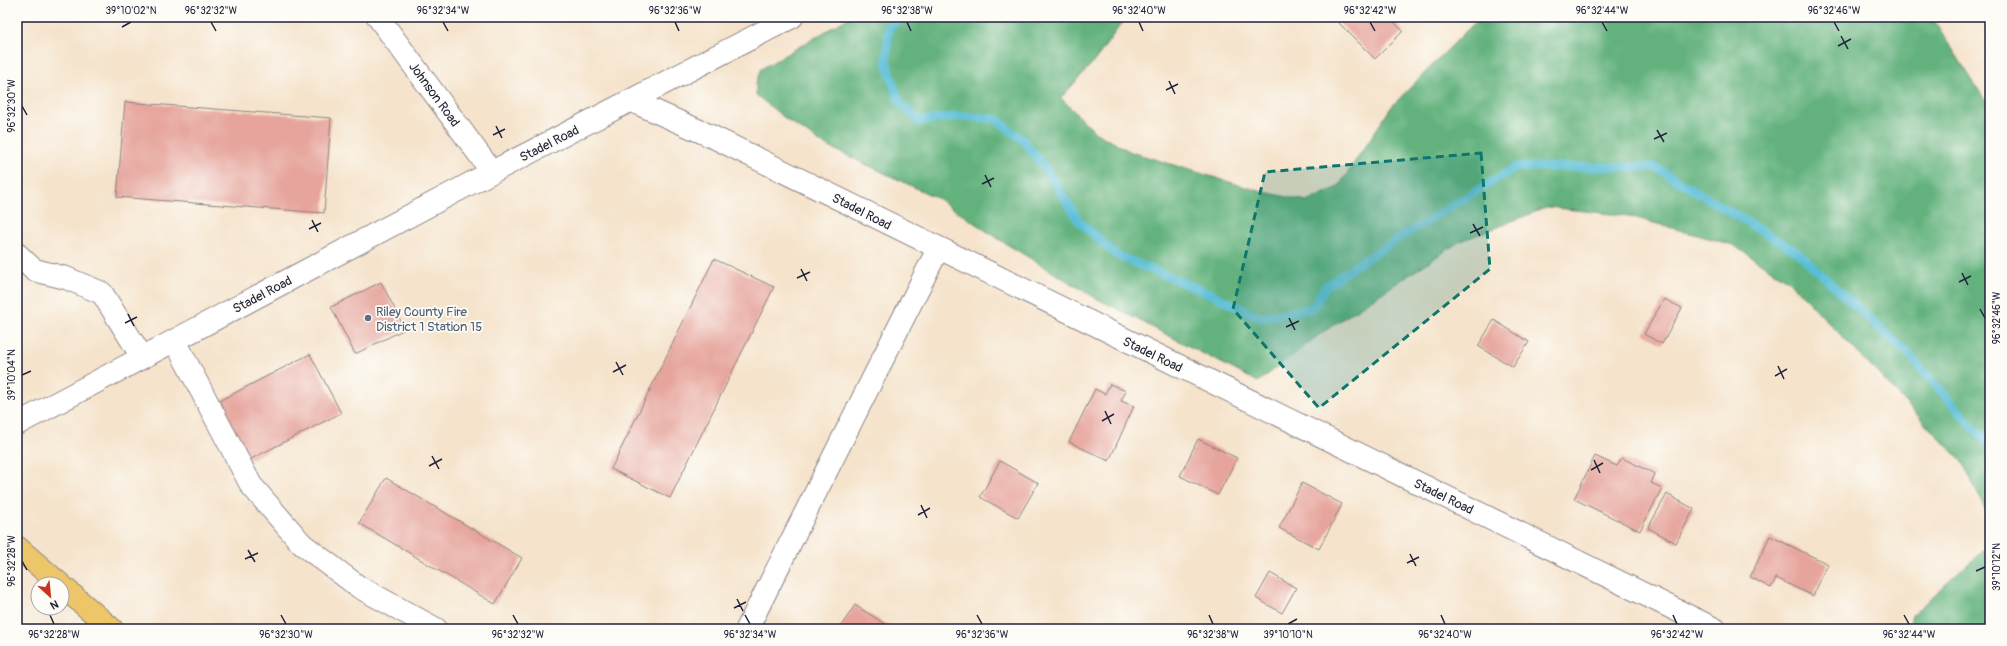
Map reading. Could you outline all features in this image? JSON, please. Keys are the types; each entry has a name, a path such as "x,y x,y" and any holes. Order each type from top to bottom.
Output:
{"highway":[{"path":"17,547 51,576"},
{"path":"70,593 112,629"}],"street":[{"name":"Johnson Road","path":"378,17 492,172"},
{"path":"632,101 792,17"},
{"name":"Stadel Road","path":"17,424 492,172 632,101 712,137 1715,629"},
{"path":"747,629 938,249"},
{"path":"17,254 34,270 66,278 102,294 142,358"},
{"path":"175,340 251,485 302,544 359,587 436,629"}],"highlighted area":[{"path":"1481,153 1490,269 1319,408 1233,309 1265,172"}],"green space":[{"path":"850,17 1126,17 1096,59 1061,98 1096,133 1131,152 1259,191 1307,201 1338,187 1392,106 1480,17 1932,17 1990,108 1990,629 1909,629 1912,615 1988,546 1987,513 1963,463 1791,283 1733,245 1629,216 1548,207 1459,242 1323,332 1258,382 1094,297 1000,240 937,198 823,144 786,119 756,95 756,83 761,69"}],"building":[{"path":"1333,17 1389,17 1403,31 1375,59"},
{"path":"125,102 331,118 324,213 117,197"},
{"path":"714,259 774,287 670,498 611,469"},
{"name":"Riley County Fire District 1 Station 15","path":"381,282 405,329 355,354 331,307"},
{"path":"1664,299 1682,308 1662,344 1644,334"},
{"path":"1494,320 1529,342 1513,367 1478,346"},
{"path":"310,354 341,413 249,460 219,401"},
{"path":"1110,384 1126,391 1121,401 1134,406 1109,461 1069,442 1095,389 1105,394"},
{"path":"1198,439 1237,458 1218,495 1180,476"},
{"path":"1595,456 1617,466 1622,458 1655,474 1651,483 1662,488 1640,531 1574,499"},
{"path":"1000,461 1038,483 1018,518 980,497"},
{"path":"386,478 522,558 495,604 359,523"},
{"path":"1302,483 1342,504 1319,549 1279,528"},
{"path":"1667,494 1694,509 1676,543 1648,528"},
{"path":"1770,536 1828,564 1813,596 1776,578 1771,588 1750,577"},
{"path":"1270,573 1296,588 1282,613 1256,598"},
{"path":"855,605 893,629 839,629"}],"waterway":[{"path":"903,17 889,27 886,61 899,102 919,121 960,116 996,119 1024,141 1046,169 1079,221 1116,255 1213,295 1261,318 1313,308 1325,287 1362,261 1516,167 1655,167 1797,252 1908,354 1990,446"}],"place":[{"name":"Riley County Fire District 1 Station 15","path":"368,318"}]}
